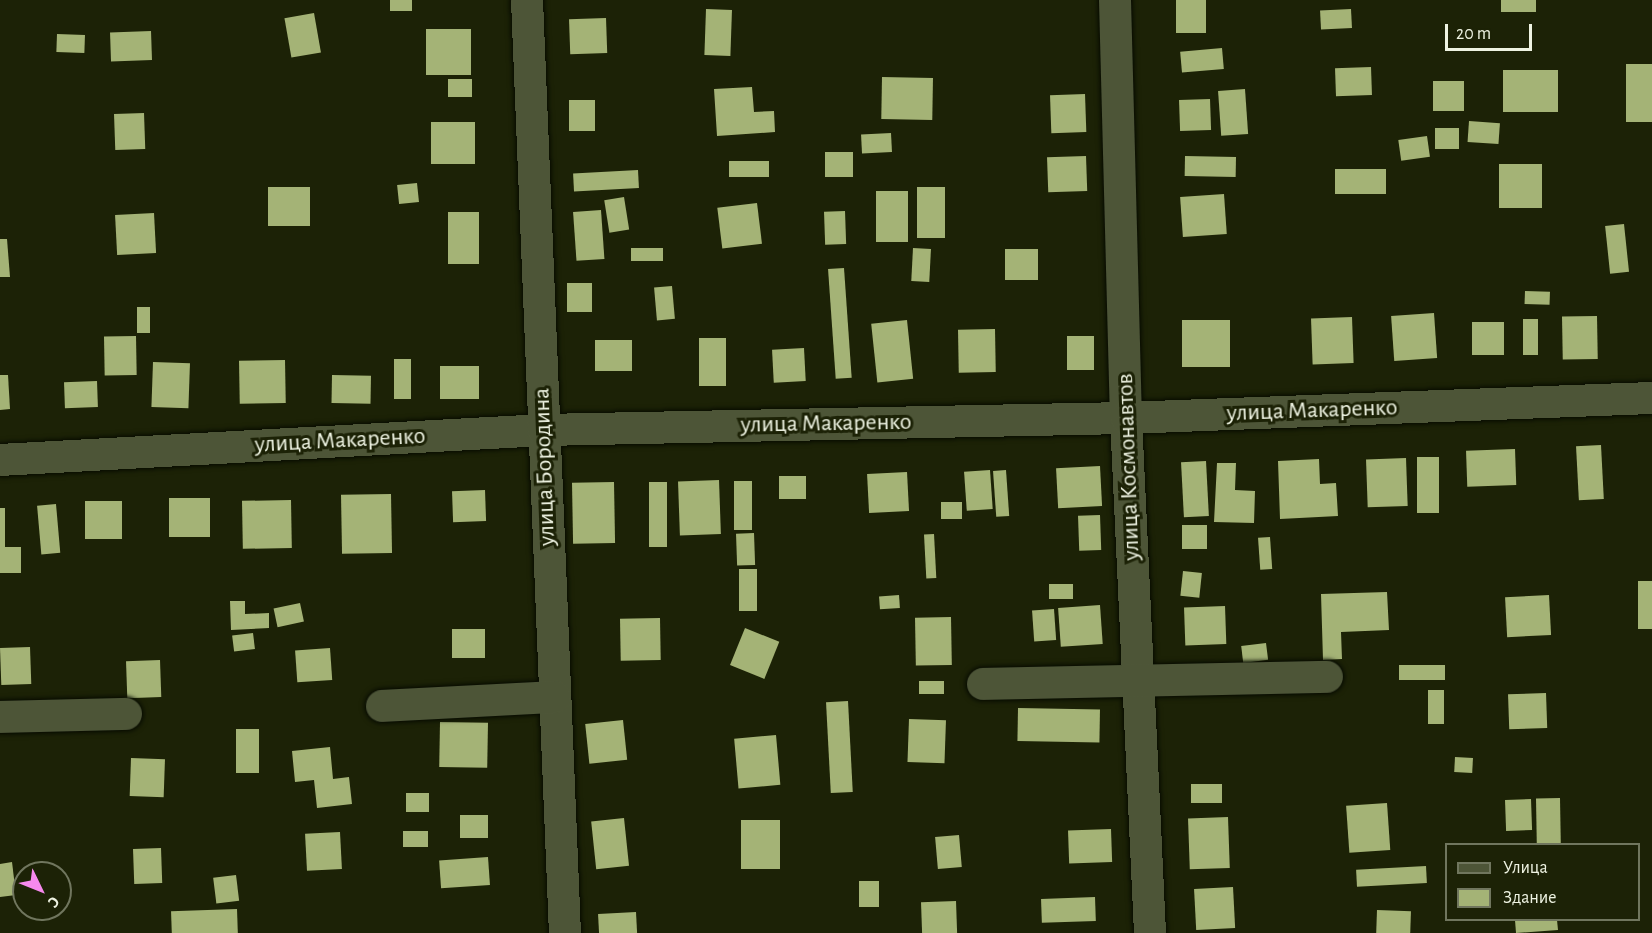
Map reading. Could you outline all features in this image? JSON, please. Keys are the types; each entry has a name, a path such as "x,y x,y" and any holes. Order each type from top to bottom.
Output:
{"street":[{"name":"улица Бородина","path":"527,0 565,933"},
{"name":"улица Космонавтов","path":"1115,0 1126,418 1150,933"},
{"name":"улица Макаренко","path":"0,460 543,430 1126,418 1652,399"},
{"path":"983,684 1327,677"},
{"path":"382,706 555,697"},
{"path":"0,717 126,714"}],"building":[{"path":"390,0 412,0 412,11 390,11"},
{"path":"1176,0 1206,0 1206,33 1176,33"},
{"path":"1501,0 1536,0 1536,12 1501,12"},
{"path":"706,9 732,10 730,56 704,55"},
{"path":"1351,9 1352,28 1321,30 1320,11"},
{"path":"314,13 321,52 291,58 284,18"},
{"path":"606,18 607,53 570,54 569,19"},
{"path":"426,29 471,29 471,75 426,75"},
{"path":"151,31 152,60 111,61 110,32"},
{"path":"57,34 85,35 84,53 56,52"},
{"path":"1222,48 1224,69 1182,73 1180,52"},
{"path":"1626,64 1652,64 1652,122 1626,122"},
{"path":"1371,67 1372,95 1336,96 1335,68"},
{"path":"1503,70 1558,70 1558,112 1503,112"},
{"path":"882,77 933,78 932,120 881,119"},
{"path":"448,79 472,79 472,97 448,97"},
{"path":"1433,81 1464,81 1464,111 1433,111"},
{"path":"752,87 754,112 774,111 775,132 717,136 714,89"},
{"path":"1245,89 1248,134 1221,136 1218,91"},
{"path":"1085,94 1086,132 1051,133 1050,95"},
{"path":"1210,99 1211,130 1180,131 1179,100"},
{"path":"569,100 595,100 595,131 569,131"},
{"path":"144,113 145,149 115,150 114,114"},
{"path":"1469,121 1500,123 1498,144 1468,142"},
{"path":"431,122 475,122 475,164 431,164"},
{"path":"1435,128 1459,128 1459,149 1435,149"},
{"path":"891,133 892,152 862,154 861,135"},
{"path":"1427,136 1430,157 1401,161 1398,140"},
{"path":"825,152 853,152 853,177 825,177"},
{"path":"1086,156 1087,191 1048,192 1047,157"},
{"path":"1185,156 1236,157 1236,177 1185,176"},
{"path":"729,161 769,161 769,177 729,177"},
{"path":"1499,164 1542,164 1542,208 1499,208"},
{"path":"1335,169 1386,169 1386,194 1335,194"},
{"path":"638,170 639,188 574,191 573,173"},
{"path":"417,183 419,202 399,204 397,185"},
{"path":"268,187 310,187 310,226 268,226"},
{"path":"917,187 945,187 945,238 917,238"},
{"path":"876,191 908,191 908,242 876,242"},
{"path":"1224,194 1227,234 1183,237 1180,197"},
{"path":"624,197 629,230 609,233 604,200"},
{"path":"757,203 762,244 722,249 717,208"},
{"path":"601,210 604,259 576,261 573,212"},
{"path":"845,211 846,244 825,245 824,212"},
{"path":"448,212 479,212 479,264 448,264"},
{"path":"154,213 156,253 117,255 115,215"},
{"path":"1624,224 1629,272 1610,274 1605,226"},
{"path":"0,239 7,239 10,277 0,277"},
{"path":"631,248 663,248 663,261 631,261"},
{"path":"913,248 931,249 929,282 911,281"},
{"path":"1005,249 1038,249 1038,280 1005,280"},
{"path":"844,268 852,378 836,379 828,269"},
{"path":"567,283 592,283 592,312 567,312"},
{"path":"672,286 675,319 657,320 654,288"},
{"path":"1525,291 1550,292 1550,305 1525,304"},
{"path":"137,307 150,307 150,333 137,333"},
{"path":"1434,313 1437,358 1394,361 1391,316"},
{"path":"1597,316 1598,359 1563,360 1562,317"},
{"path":"1352,317 1354,363 1313,364 1311,318"},
{"path":"1523,319 1538,319 1538,355 1523,355"},
{"path":"907,320 913,379 877,382 871,324"},
{"path":"1182,320 1230,320 1230,367 1182,367"},
{"path":"1472,322 1504,322 1504,355 1472,355"},
{"path":"995,329 996,372 959,373 958,330"},
{"path":"136,336 137,375 105,376 104,337"},
{"path":"1067,336 1094,336 1094,370 1067,370"},
{"path":"699,338 726,338 726,386 699,386"},
{"path":"595,340 632,340 632,371 595,371"},
{"path":"804,348 806,381 774,383 772,350"},
{"path":"394,359 411,359 411,399 394,399"},
{"path":"285,360 286,403 240,404 239,361"},
{"path":"153,362 190,363 188,408 151,407"},
{"path":"440,366 479,366 479,399 440,399"},
{"path":"0,375 8,375 10,409 0,410"},
{"path":"332,375 371,376 371,404 332,403"},
{"path":"97,381 98,407 65,408 64,382"},
{"path":"1601,445 1604,499 1579,500 1576,446"},
{"path":"1515,449 1516,485 1467,487 1466,451"},
{"path":"1417,457 1439,457 1439,513 1417,513"},
{"path":"1406,458 1408,506 1368,507 1366,459"},
{"path":"1319,459 1320,484 1336,483 1338,516 1280,519 1278,461"},
{"path":"1206,461 1209,516 1184,517 1181,462"},
{"path":"1217,463 1236,463 1235,490 1255,491 1254,523 1214,522"},
{"path":"1100,466 1102,506 1058,508 1056,468"},
{"path":"990,470 993,509 967,511 964,472"},
{"path":"1006,470 1009,516 996,517 993,471"},
{"path":"907,472 909,511 869,513 867,474"},
{"path":"779,476 806,476 806,499 779,499"},
{"path":"719,480 721,534 680,535 678,481"},
{"path":"734,481 752,481 752,530 734,530"},
{"path":"614,482 615,543 573,544 572,483"},
{"path":"649,482 667,482 667,547 649,547"},
{"path":"485,490 486,521 453,522 452,491"},
{"path":"391,494 392,553 342,554 341,495"},
{"path":"169,498 210,498 210,537 169,537"},
{"path":"291,500 292,548 243,549 242,501"},
{"path":"85,501 122,501 122,539 85,539"},
{"path":"941,502 962,502 962,519 941,519"},
{"path":"56,504 60,553 41,554 37,506"},
{"path":"0,508 5,508 5,547 21,547 21,573 0,573"},
{"path":"1100,515 1101,550 1079,551 1078,516"},
{"path":"1182,525 1207,525 1207,549 1182,549"},
{"path":"754,533 755,565 737,566 736,534"},
{"path":"934,534 936,578 926,578 924,535"},
{"path":"1270,537 1272,569 1260,570 1258,538"},
{"path":"739,569 757,569 757,611 739,611"},
{"path":"1183,571 1202,573 1199,598 1180,596"},
{"path":"1638,581 1652,581 1652,629 1638,629"},
{"path":"1049,584 1073,584 1073,599 1049,599"},
{"path":"1387,592 1389,630 1341,632 1342,659 1323,660 1321,594"},
{"path":"899,595 900,608 880,609 879,596"},
{"path":"1549,595 1551,635 1507,637 1505,597"},
{"path":"230,601 245,601 245,614 269,613 269,628 231,630"},
{"path":"300,603 304,622 278,627 274,609"},
{"path":"1100,605 1103,644 1061,647 1058,608"},
{"path":"1225,606 1226,644 1185,645 1184,607"},
{"path":"1054,609 1056,640 1034,641 1032,611"},
{"path":"951,617 952,665 916,666 915,618"},
{"path":"660,618 661,660 621,661 620,619"},
{"path":"745,628 779,642 764,679 730,665"},
{"path":"452,629 485,629 485,658 452,658"},
{"path":"253,633 255,649 234,651 232,636"},
{"path":"1266,643 1268,660 1243,663 1241,646"},
{"path":"30,647 31,684 1,685 0,648"},
{"path":"330,648 332,680 297,682 295,650"},
{"path":"160,660 161,697 127,698 126,661"},
{"path":"1399,665 1445,665 1445,680 1399,680"},
{"path":"919,681 944,681 944,694 919,694"},
{"path":"1428,690 1444,690 1444,724 1428,724"},
{"path":"1546,693 1547,728 1509,729 1508,694"},
{"path":"848,701 853,792 831,793 826,702"},
{"path":"1018,708 1100,709 1099,742 1017,741"},
{"path":"909,719 946,720 944,763 907,762"},
{"path":"623,720 627,760 589,764 585,724"},
{"path":"440,722 488,723 487,768 439,767"},
{"path":"236,729 259,729 259,773 236,773"},
{"path":"776,735 780,785 739,788 734,739"},
{"path":"330,747 333,779 349,777 352,804 317,808 314,780 295,782 292,751"},
{"path":"1455,757 1473,758 1472,773 1454,772"},
{"path":"131,758 165,759 164,797 130,796"},
{"path":"1191,784 1222,784 1222,803 1191,803"},
{"path":"406,793 429,793 429,812 406,812"},
{"path":"1536,798 1560,798 1561,843 1537,843"},
{"path":"1531,799 1532,830 1506,831 1505,800"},
{"path":"1387,803 1390,850 1349,853 1346,806"},
{"path":"460,815 488,815 488,838 460,838"},
{"path":"1228,817 1230,868 1190,869 1188,818"},
{"path":"624,818 629,866 596,869 591,821"},
{"path":"741,820 780,820 780,869 741,869"},
{"path":"1111,829 1112,862 1069,863 1068,831"},
{"path":"403,831 428,831 428,847 403,847"},
{"path":"340,832 342,869 307,871 305,834"},
{"path":"959,835 962,867 938,869 935,837"},
{"path":"161,848 162,883 134,884 133,849"},
{"path":"488,857 490,885 441,888 439,860"},
{"path":"12,862 12,896 0,897 0,864"},
{"path":"1426,866 1427,883 1357,887 1356,870"},
{"path":"236,875 239,901 216,904 213,878"},
{"path":"859,881 879,881 879,907 859,907"},
{"path":"1233,887 1235,928 1196,930 1194,889"},
{"path":"1095,897 1096,921 1042,923 1041,899"},
{"path":"956,901 957,933 922,933 921,902"},
{"path":"237,909 238,933 172,933 171,911"},
{"path":"1377,910 1411,911 1410,933 1376,933"},
{"path":"636,912 637,933 599,933 598,914"},
{"path":"1515,921 1557,921 1558,930 1516,933"}]}
